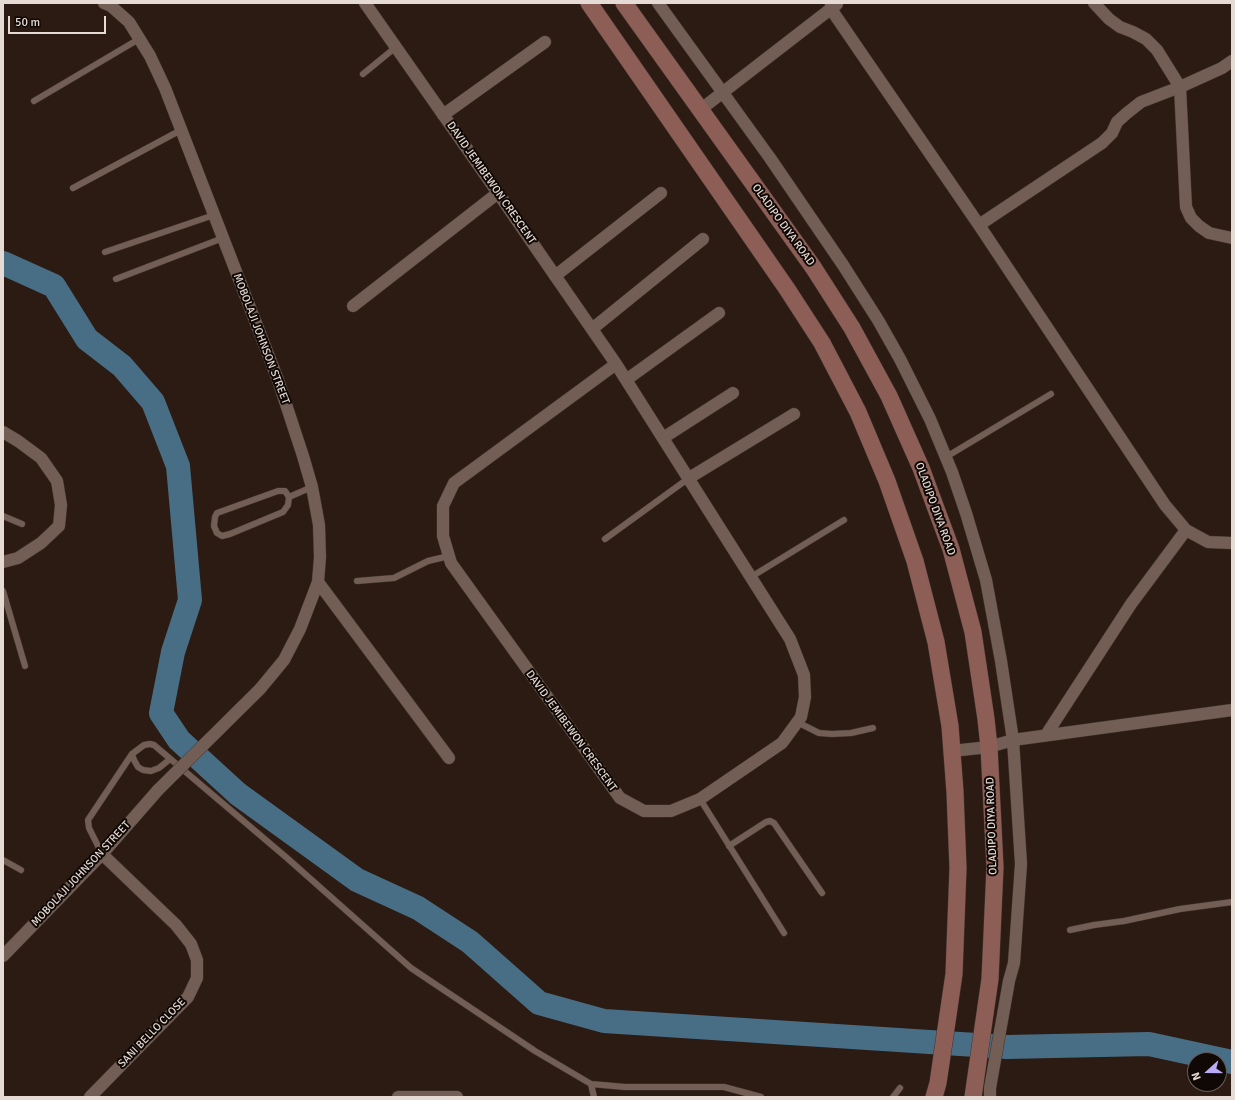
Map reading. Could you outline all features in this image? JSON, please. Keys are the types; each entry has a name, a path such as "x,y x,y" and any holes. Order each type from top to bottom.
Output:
{"main road":[{"path":"589,3 787,289 822,344 858,412 887,481 915,561 936,642 950,726 958,868 954,974 936,1090"},
{"name":"OLADIPO DIYA ROAD","path":"624,3 813,267 852,328 890,396 921,468 951,549 973,632 989,747 995,867 990,979 982,1092"}],"street":[{"name":"MOBOLAJI JOHNSON STREET","path":"3,956 102,854 158,790 260,689 284,660 300,629 318,582 320,557 319,525 312,487 278,380 165,88 150,56 129,22 111,6 104,3"},
{"name":"DAVID JEMIBEWON CRESCENT","path":"365,3 616,364 790,639 804,675 805,696 801,717 782,743 700,799 671,812 644,811 620,798 451,563 443,536 442,506 454,483 616,364"},
{"path":"658,3 770,158 878,320 900,359 930,419 946,457 966,513 986,580 1001,660 1013,740 1021,864 1014,963 982,1092"},
{"path":"1094,3 1120,28 1133,32 1146,39 1157,50 1180,87 1186,207 1191,218 1209,233 1232,238"},
{"path":"700,110 833,4 835,15 979,226 1165,505 1186,530 1208,542 1232,543"},
{"path":"443,115 545,42"},
{"path":"979,226 1102,143 1112,132 1117,122 1141,102 1180,87 1222,68 1232,61"},
{"path":"353,306 498,193"},
{"path":"556,276 661,193"},
{"path":"592,329 703,239"},
{"path":"626,380 720,313"},
{"path":"663,438 733,393"},
{"path":"688,478 794,414"},
{"path":"3,432 41,458 57,481 61,505 59,526 41,544 18,558 3,562"},
{"path":"1046,736 1131,604 1186,530"},
{"path":"318,582 449,758"},
{"path":"952,752 989,747 1013,740 1232,710"},
{"name":"SANI BELLO CLOSE","path":"90,1097 188,997 196,978 197,960 191,944 176,925 102,854"},
{"path":"398,1097 457,1097"}],"lane":[{"path":"34,101 139,39"},
{"path":"363,74 396,47"},
{"path":"73,188 181,130"},
{"path":"105,252 214,215"},
{"path":"116,279 223,238"},
{"path":"946,457 1051,394"},
{"path":"605,539 688,478"},
{"path":"289,497 312,487"},
{"path":"278,491 285,491 289,497 288,505 283,512 230,534 222,536 217,533 214,526 217,513 278,491"},
{"path":"3,516 22,524"},
{"path":"751,577 844,520"},
{"path":"357,581 394,578 428,561 449,556"},
{"path":"3,591 25,666"},
{"path":"797,722 819,732 832,734 851,733 873,728"},
{"path":"102,854 89,828 88,820 132,754 144,745 154,745 287,858 411,968 535,1051 592,1084 625,1087 724,1087 761,1097"},
{"path":"132,754 138,767 143,770 151,771 159,768 170,759"},
{"path":"700,799 784,933"},
{"path":"729,846 766,822 770,821 774,823 822,893"},
{"path":"3,860 22,870"},
{"path":"1070,930 1124,921 1180,909 1232,902"},
{"path":"592,1084 594,1097"},
{"path":"893,1097 900,1088"}],"waterway":[{"path":"3,263 54,286 87,339 122,366 153,402 178,466 190,600 173,652 161,713 179,740 238,794 357,880 418,908 470,942 539,1003 604,1021 1007,1047 1149,1044 1232,1062"}]}
